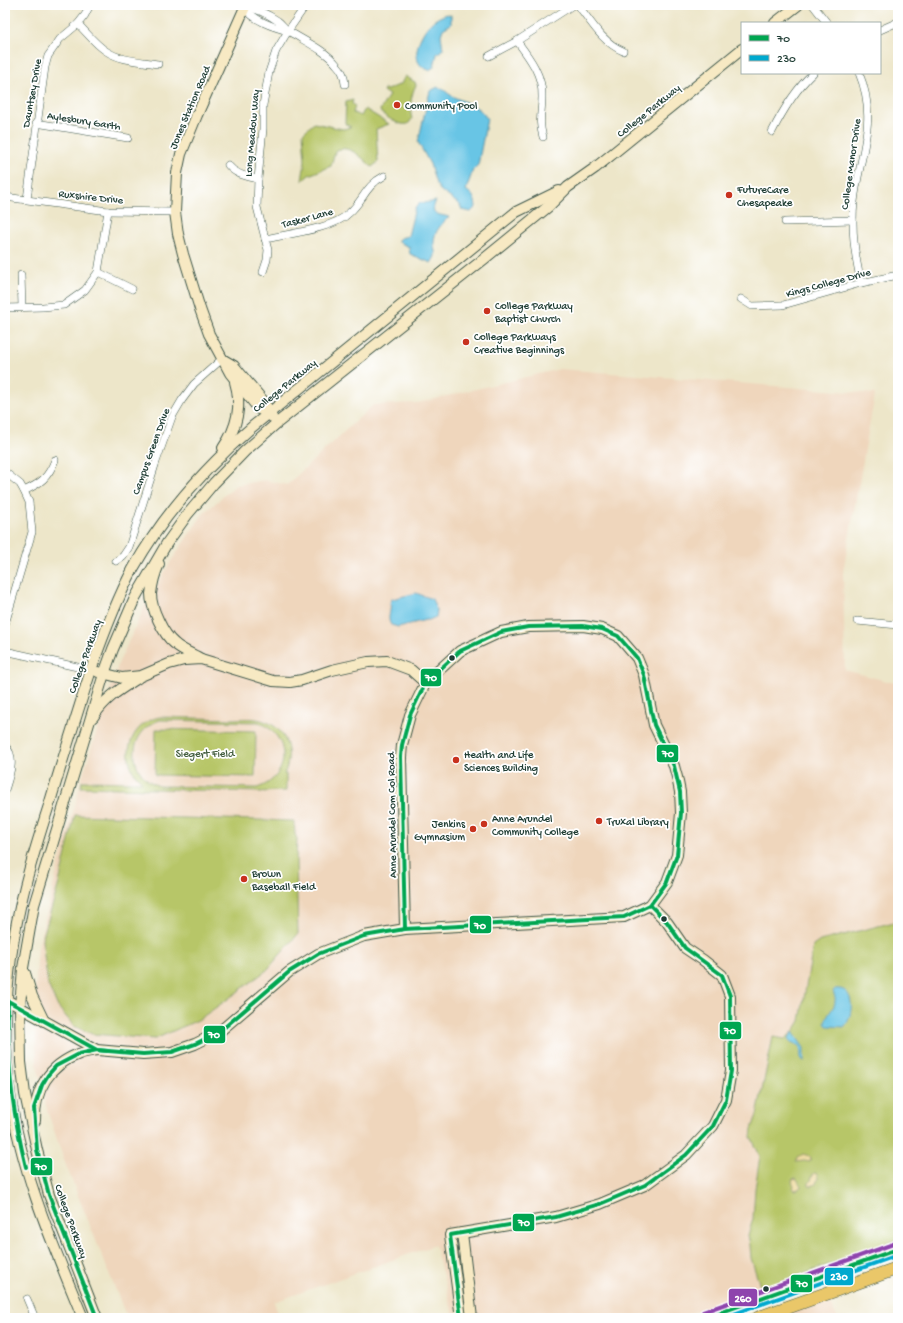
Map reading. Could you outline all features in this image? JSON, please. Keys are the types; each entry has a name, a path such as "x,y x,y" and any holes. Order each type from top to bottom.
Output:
{"highway":[{"path":"705,1318 898,1249"},
{"path":"758,1318 898,1268"}],"main road":[{"path":"776,22 798,5"},
{"name":"Jones Station Road","path":"244,6 181,154 176,186 175,212 183,254 209,334 234,378 259,409 269,413"},
{"name":"College Parkway","path":"81,1317 31,1186 16,1128 6,1058 6,1000 16,927 25,887 37,845 91,670 105,630 133,570 172,510 228,448 516,212 568,187 595,168 741,50"},
{"name":"College Parkway","path":"96,1315 49,1195 36,1150 24,1094 21,1062 20,1007 23,968 34,905 86,730 113,649 135,598 167,543 187,515 214,483 277,423 484,259 549,206 568,187"},
{"path":"442,273 469,257 476,256 484,259 483,251 488,240 516,212"},
{"name":"Jones Station Road","path":"222,359 234,366 265,403 269,413 277,423"},
{"path":"209,468 230,438 237,419 238,399 234,378"},
{"path":"167,543 156,573 151,594 156,615 164,633 175,644 201,659 273,681 290,682 368,662 387,662 411,670 420,679 426,682"},
{"name":"Anne Arundel Com Col Road","path":"6,1000 97,1050 143,1054 172,1052 195,1044 219,1032 289,972 318,954 364,936 405,929 469,924 624,917 650,905 667,882 677,855 681,813 680,792 674,766 654,725 644,675 637,658 618,636 602,629 583,626 528,627 501,632 460,651 426,682 410,715 402,745 405,929"},
{"path":"86,730 98,709 114,692 141,676 169,664 184,660 201,659"},
{"path":"91,670 122,678 141,676"},
{"path":"462,1318 450,1235 556,1217 600,1204 645,1185 686,1155 713,1126 726,1100 731,1071 730,996 722,975 704,960 685,948 667,922 650,905"},
{"path":"5,960 16,927"},
{"path":"23,968 32,996 44,1021"},
{"path":"36,1150 34,1108 48,1075 56,1066 79,1054 97,1050"},
{"path":"462,1233 472,1318"}],"street":[{"name":"Dauntsey Drive","path":"27,199 36,123 48,56 60,39 78,24 90,5"},
{"name":"Long Meadow Way","path":"263,272 267,260 268,250 257,207 263,129 263,105 269,72 276,51 306,5"},
{"path":"489,56 517,41 573,5"},
{"path":"578,5 605,40 613,47 623,51"},
{"path":"813,5 826,22"},
{"path":"244,6 249,14 274,28 288,31 325,53 337,64 344,74 345,84"},
{"path":"881,30 898,22"},
{"path":"78,24 100,46 113,55 126,59 158,64"},
{"path":"517,41 532,62 539,76 542,95 540,126 543,137"},
{"path":"772,132 781,113 794,94 813,74"},
{"name":"College Manor Drive","path":"859,74 866,96 868,122 867,135 857,184 853,220 854,250 861,284"},
{"name":"Aylesbury Garth","path":"36,123 128,138"},
{"path":"228,165 232,171 238,174 258,179"},
{"name":"Tasker Lane","path":"265,240 326,226 338,221 349,214 360,201 366,189 374,181 384,176"},
{"name":"Ruxshire Drive","path":"5,197 108,211 175,212"},
{"path":"5,308 64,305 85,290 98,272 108,211"},
{"path":"785,222 853,220"},
{"path":"98,272 132,288"},
{"path":"21,275 22,307"},
{"name":"Kings College Drive","path":"741,299 752,306 783,305 898,275"},
{"name":"Campus Green Drive","path":"116,561 123,556 129,548 172,417 194,384 222,359"},
{"path":"24,491 36,486 45,479 55,460"},
{"path":"5,472 20,484 29,502 32,532 5,624"},
{"path":"857,621 898,626"},
{"path":"5,651 91,670"},
{"path":"5,746 8,749 12,770 5,790"},
{"path":"27,1299 35,1318"},
{"path":"81,1317 96,1315"}],"shaded area":[{"name":"Anne Arundel Community College","path":"560,369 875,394 843,572 845,670 898,684 898,921 820,941 813,946 800,1021 793,1032 785,1039 773,1037 751,1137 760,1156 755,1189 753,1219 748,1235 751,1258 761,1289 677,1318 454,1318 435,1245 274,1302 279,1318 127,1318 65,1163 47,1110 37,1065 34,1011 38,948 82,778 119,662 147,602 173,558 203,514 236,485 265,480 287,485 373,405 418,403"},
{"path":"827,1299 838,1318 778,1318"}],"green space":[{"name":"Community Pool","path":"405,76 415,82 416,85 411,102 412,119 408,124 401,124 381,113 380,110 389,95 383,91 384,89 387,90 401,84"},
{"path":"353,100 352,104 355,106 353,113 361,116 365,109 389,124 376,129 378,162 372,167 360,156 350,150 340,149 335,151 331,166 309,175 302,181 305,161 303,133 314,123 343,129 351,127 345,123 346,102"},
{"path":"160,717 252,719 272,724 283,736 288,750 287,766 284,774 286,774 286,791 260,792 81,787 82,781 142,782 132,769 129,759 129,750 134,735 145,723","holes":["160,720 258,722 269,728 277,736 283,756 277,775 268,783 257,788 159,786 148,780 136,763 136,743 141,734 149,726"]},
{"name":"Siegert Field","path":"156,729 256,731 255,777 155,775"},
{"path":"75,815 294,821 297,839 296,860 298,934 267,970 228,999 198,1020 155,1039 92,1034 74,1026 58,1007 48,985 42,940 59,883"},
{"path":"898,921 898,1240 761,1289 751,1258 748,1235 753,1219 755,1189 760,1156 751,1137 773,1037 785,1039 793,1032 800,1021 813,946 820,941"}],"sand":[{"path":"803,1154 809,1156 811,1159 810,1162 796,1162 798,1157"},
{"path":"815,1173 817,1174 818,1178 816,1184 809,1187 812,1175"},
{"path":"795,1178 801,1186 796,1190 793,1189 794,1186 792,1181"}],"water":[{"path":"447,14 451,15 451,24 443,29 441,35 443,49 437,54 434,67 429,70 422,67 418,62 417,48 419,41 434,20"},
{"path":"438,87 452,96 476,107 487,119 478,165 473,170 466,190 472,195 475,201 476,207 471,212 462,210 460,205 440,190 436,184 430,164 418,142 430,91"},
{"path":"436,201 434,211 438,214 449,217 435,234 435,257 431,263 410,254 409,247 397,241 400,238 408,236 415,208 420,203"},
{"path":"416,593 432,599 437,611 436,617 398,627 391,625 389,617 390,603 392,599"},
{"path":"835,989 842,989 847,992 850,997 850,1016 844,1027 827,1026 825,1023 835,1004 833,991"},
{"path":"793,1032 804,1048 804,1062 801,1058 800,1046 788,1039"}],"transit line":[{"name":"70","path":"583,626 602,629 618,636 637,658 644,675 654,725 674,766 680,792 681,813 677,855 667,882 650,905 624,917 405,929 402,745 410,715 426,682 460,651 501,632 528,627 583,626"},
{"name":"70","path":"461,1318 450,1235 556,1217 600,1204 645,1185 686,1155 713,1126 726,1100 731,1071 730,996 722,975 685,948 667,922 650,905"},
{"name":"70","path":"8,1001 97,1050 143,1054 172,1052 195,1044 219,1032 289,972 318,954 364,936 405,929"},
{"name":"70","path":"8,1001 8,1043 11,1085 17,1126 26,1167"},
{"name":"70","path":"97,1318 49,1195 37,1150 34,1108 42,1085 56,1066 79,1054 97,1050 107,1051"},
{"name":"260","path":"703,1312 896,1243"},
{"name":"70","path":"705,1318 898,1249"},
{"name":"230","path":"723,1318 898,1255"}],"place":[{"name":"Community Pool","path":"397,105"},
{"name":"FutureCare Chesapeake","path":"729,195"},
{"name":"College Parkway Baptist Church","path":"487,311"},
{"name":"College Parkways Creative Beginnings","path":"466,342"},
{"name":"Health and Life Sciences Building","path":"456,760"},
{"name":"Truxal Library","path":"599,821"},
{"name":"Anne Arundel Community College","path":"484,824"},
{"name":"Jenkins Gymnasium","path":"473,829"},
{"name":"Brown Baseball Field","path":"244,879"}]}
